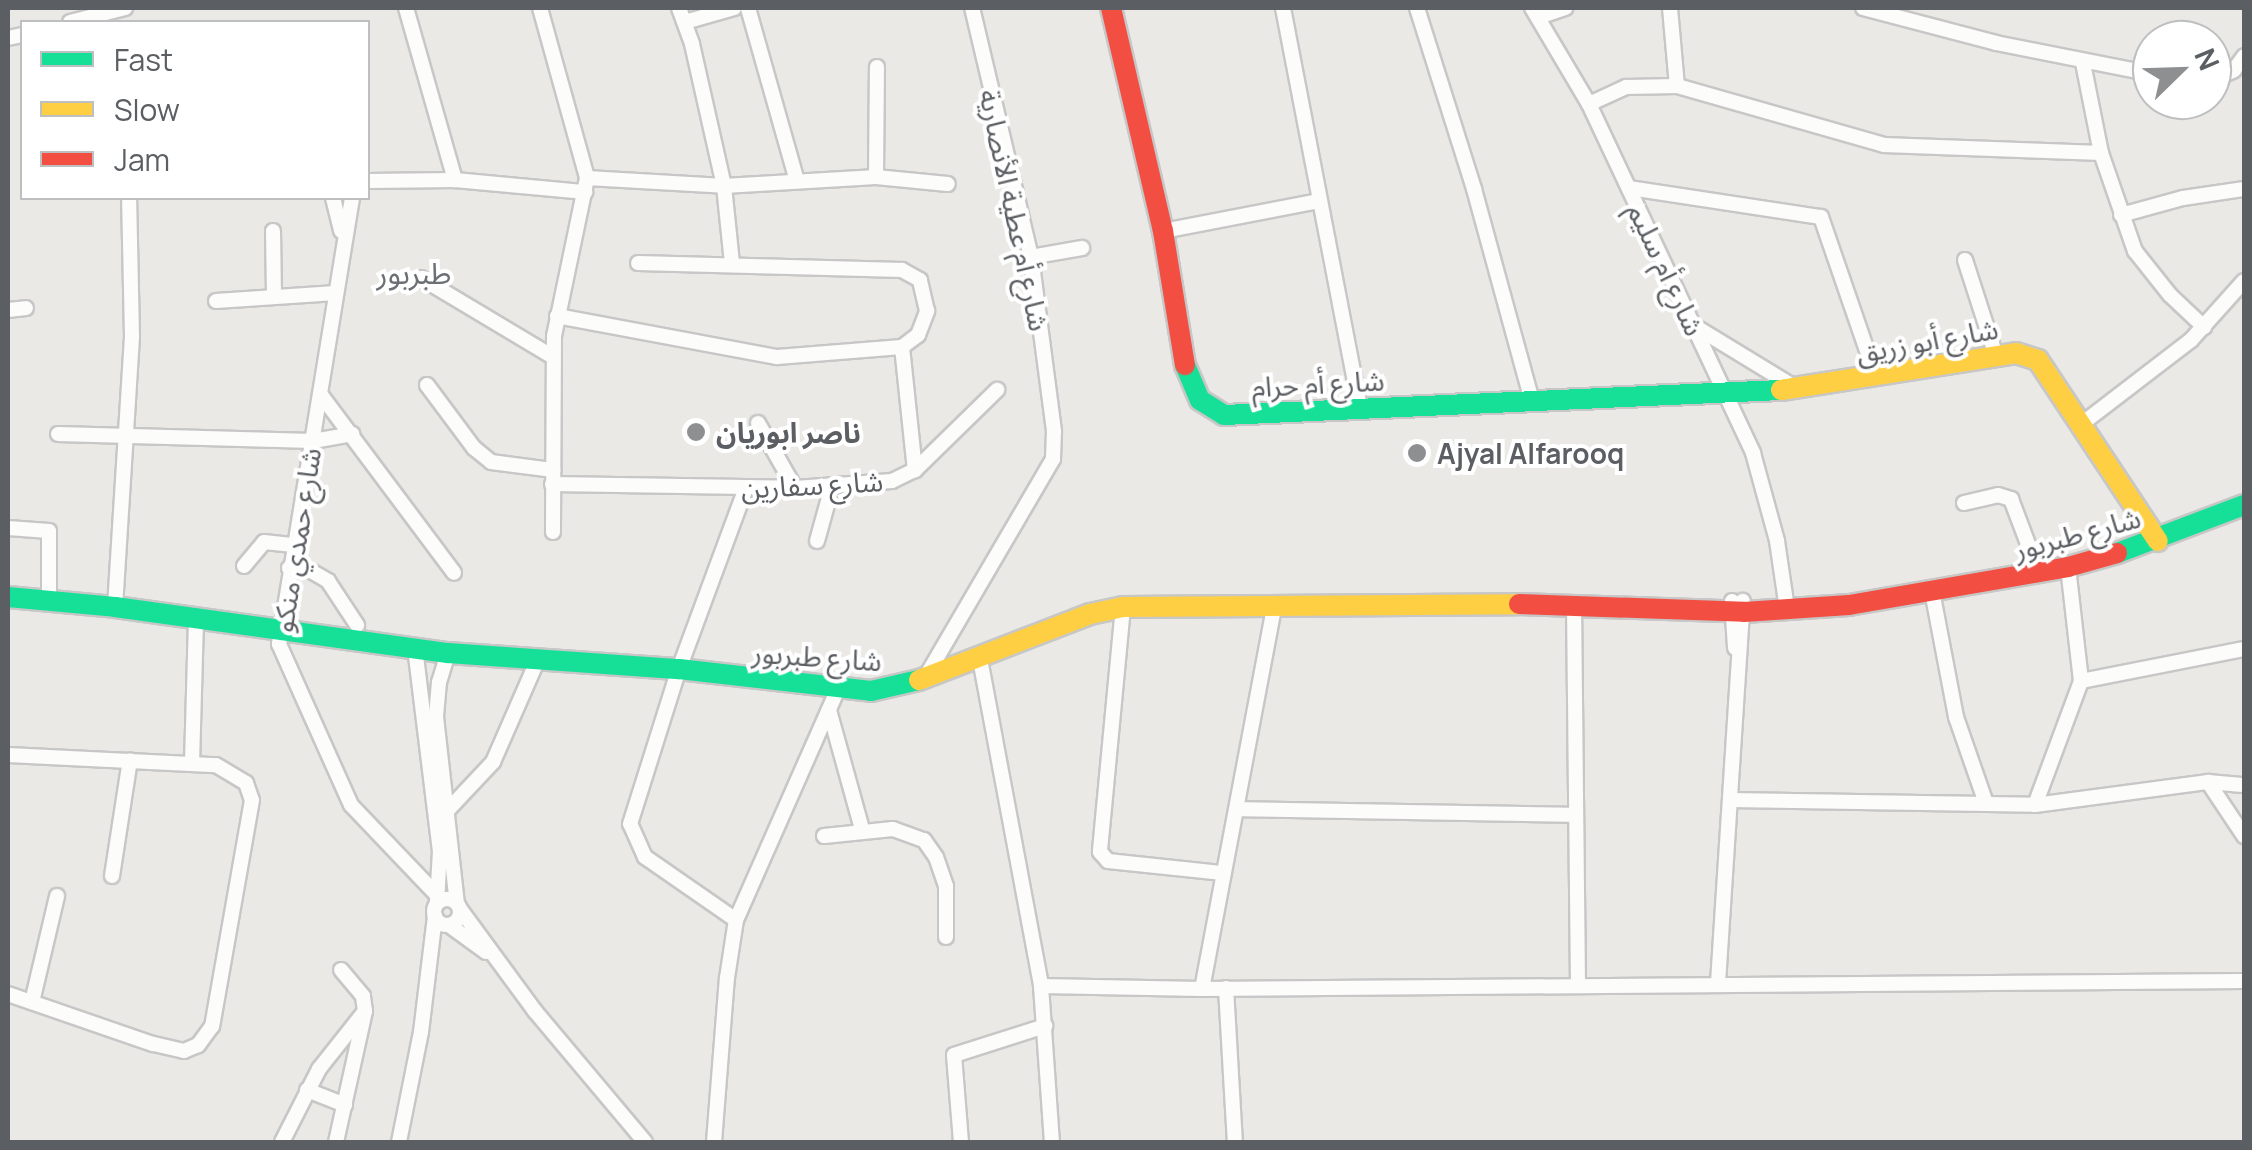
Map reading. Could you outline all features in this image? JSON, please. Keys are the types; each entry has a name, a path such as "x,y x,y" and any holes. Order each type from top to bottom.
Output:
{"street":[{"path":"103,18 125,8"},
{"path":"406,8 455,180"},
{"path":"540,8 586,185 557,316 553,357 553,532"},
{"path":"732,264 724,186 682,14 734,8"},
{"path":"748,8 796,181"},
{"name":"شارع أم عطية الأنصارية","path":"924,678 1053,459 1054,431 1030,257 972,8"},
{"name":"شارع أم حرام","path":"1111,8 1163,231 1187,377 1208,407 1224,415 1728,394"},
{"path":"1283,8 1360,408"},
{"path":"1416,8 1474,189 1532,401"},
{"path":"1536,12 1565,8"},
{"path":"1670,8 1677,86"},
{"path":"1863,8 2083,63 2132,71"},
{"name":"شارع أم سليم","path":"1536,12 1589,104 1754,453 1790,603"},
{"path":"2083,63 2102,153 2121,215 2145,266 2204,327"},
{"path":"876,178 877,66"},
{"path":"1589,104 1626,86 1677,86 1884,145 2102,153"},
{"path":"370,181 724,186 876,178 948,184"},
{"path":"1629,188 1821,218 1876,377"},
{"path":"2121,215 2182,198 2244,189"},
{"path":"114,607 132,337 129,200"},
{"path":"334,200 343,237"},
{"name":"شارع حمدي منكو","path":"352,200 289,568 280,654 351,805 441,913 495,958"},
{"path":"1163,231 1320,201"},
{"path":"273,232 274,297"},
{"path":"1030,257 1082,248"},
{"path":"1965,260 1996,356"},
{"path":"557,316 777,358 902,347 918,335 926,311 923,286 910,272 638,263"},
{"path":"421,278 553,357"},
{"path":"2079,426 2204,327 2244,281"},
{"path":"216,301 336,293"},
{"path":"8,310 26,308"},
{"path":"1690,323 1798,389"},
{"name":"شارع سفارين","path":"426,385 474,448 491,462 553,477 746,488 832,487 892,481 915,470 902,347"},
{"name":"شارع أبو زريق","path":"1728,394 1798,389 2016,352 2038,360 2158,541"},
{"path":"915,470 997,390"},
{"path":"321,395 454,572"},
{"path":"758,422 795,488"},
{"path":"58,434 313,441 352,434"},
{"path":"817,542 832,487"},
{"path":"736,920 645,857 633,838 632,809 746,488"},
{"path":"1964,504 1998,495 2011,499 2039,573"},
{"name":"شارع طبربور","path":"9,598 114,607 448,653 679,669 838,689 890,689 980,659 1090,614 1123,607 1737,607 1925,592 2068,567 2158,541 2244,506"},
{"path":"8,528 49,532 49,602"},
{"path":"244,566 264,542 294,545"},
{"path":"2034,805 2081,680 2068,567"},
{"path":"289,568 311,571 328,581 357,625"},
{"path":"1925,592 1956,717 1986,803"},
{"path":"1202,990 1275,604"},
{"path":"1574,604 1578,984"},
{"path":"1123,607 1100,852 1108,861 1223,872"},
{"path":"1718,983 1738,664 1737,607"},
{"path":"192,762 196,618"},
{"path":"415,648 440,850 441,913"},
{"path":"2081,680 2244,650"},
{"path":"441,913 459,917 436,704 448,653"},
{"path":"980,659 1041,986 1052,1142"},
{"path":"446,812 493,762 538,660"},
{"path":"714,1142 726,978 736,920 838,689"},
{"path":"829,710 862,829"},
{"path":"8,755 216,765 240,778 252,800 209,1033 190,1050 178,1050 8,994"},
{"path":"112,876 130,760"},
{"path":"1730,800 2034,805 2208,782 2244,784"},
{"path":"2208,782 2244,836"},
{"path":"1237,809 1576,815"},
{"path":"824,836 862,829 911,832 924,840 936,858 946,886 946,938"},
{"path":"32,1002 57,896"},
{"path":"399,1142 430,962 447,899 458,906 495,958 645,1142"},
{"path":"336,1142 365,1011 363,996 341,970"},
{"path":"1041,986 1202,990 2244,980"},
{"path":"1226,988 1235,1142"},
{"path":"282,1142 332,1048 365,1011"},
{"path":"961,1142 954,1055 1045,1026"},
{"path":"307,1090 344,1105"}],"traffic: fast":[{"path":"1185,365 1200,400 1224,415 1781,390"},
{"path":"2117,553 2244,505"},
{"path":"8,597 115,607 448,653 679,669 871,691 919,680"}],"traffic: slow":[{"path":"1781,390 2016,353 2038,360 2158,541"},
{"path":"919,680 1090,614 1123,607 1519,604"}],"traffic: jam":[{"path":"1111,8 1163,231 1185,365"},
{"path":"1519,604 1744,612 1849,605 2068,567 2117,553"}],"place":[{"name":"ناصر ابوريان","path":"696,432"},
{"name":"Ajyal Alfarooq","path":"1417,453"}],"district":[{"name":"طبربور","path":"414,273"}]}
